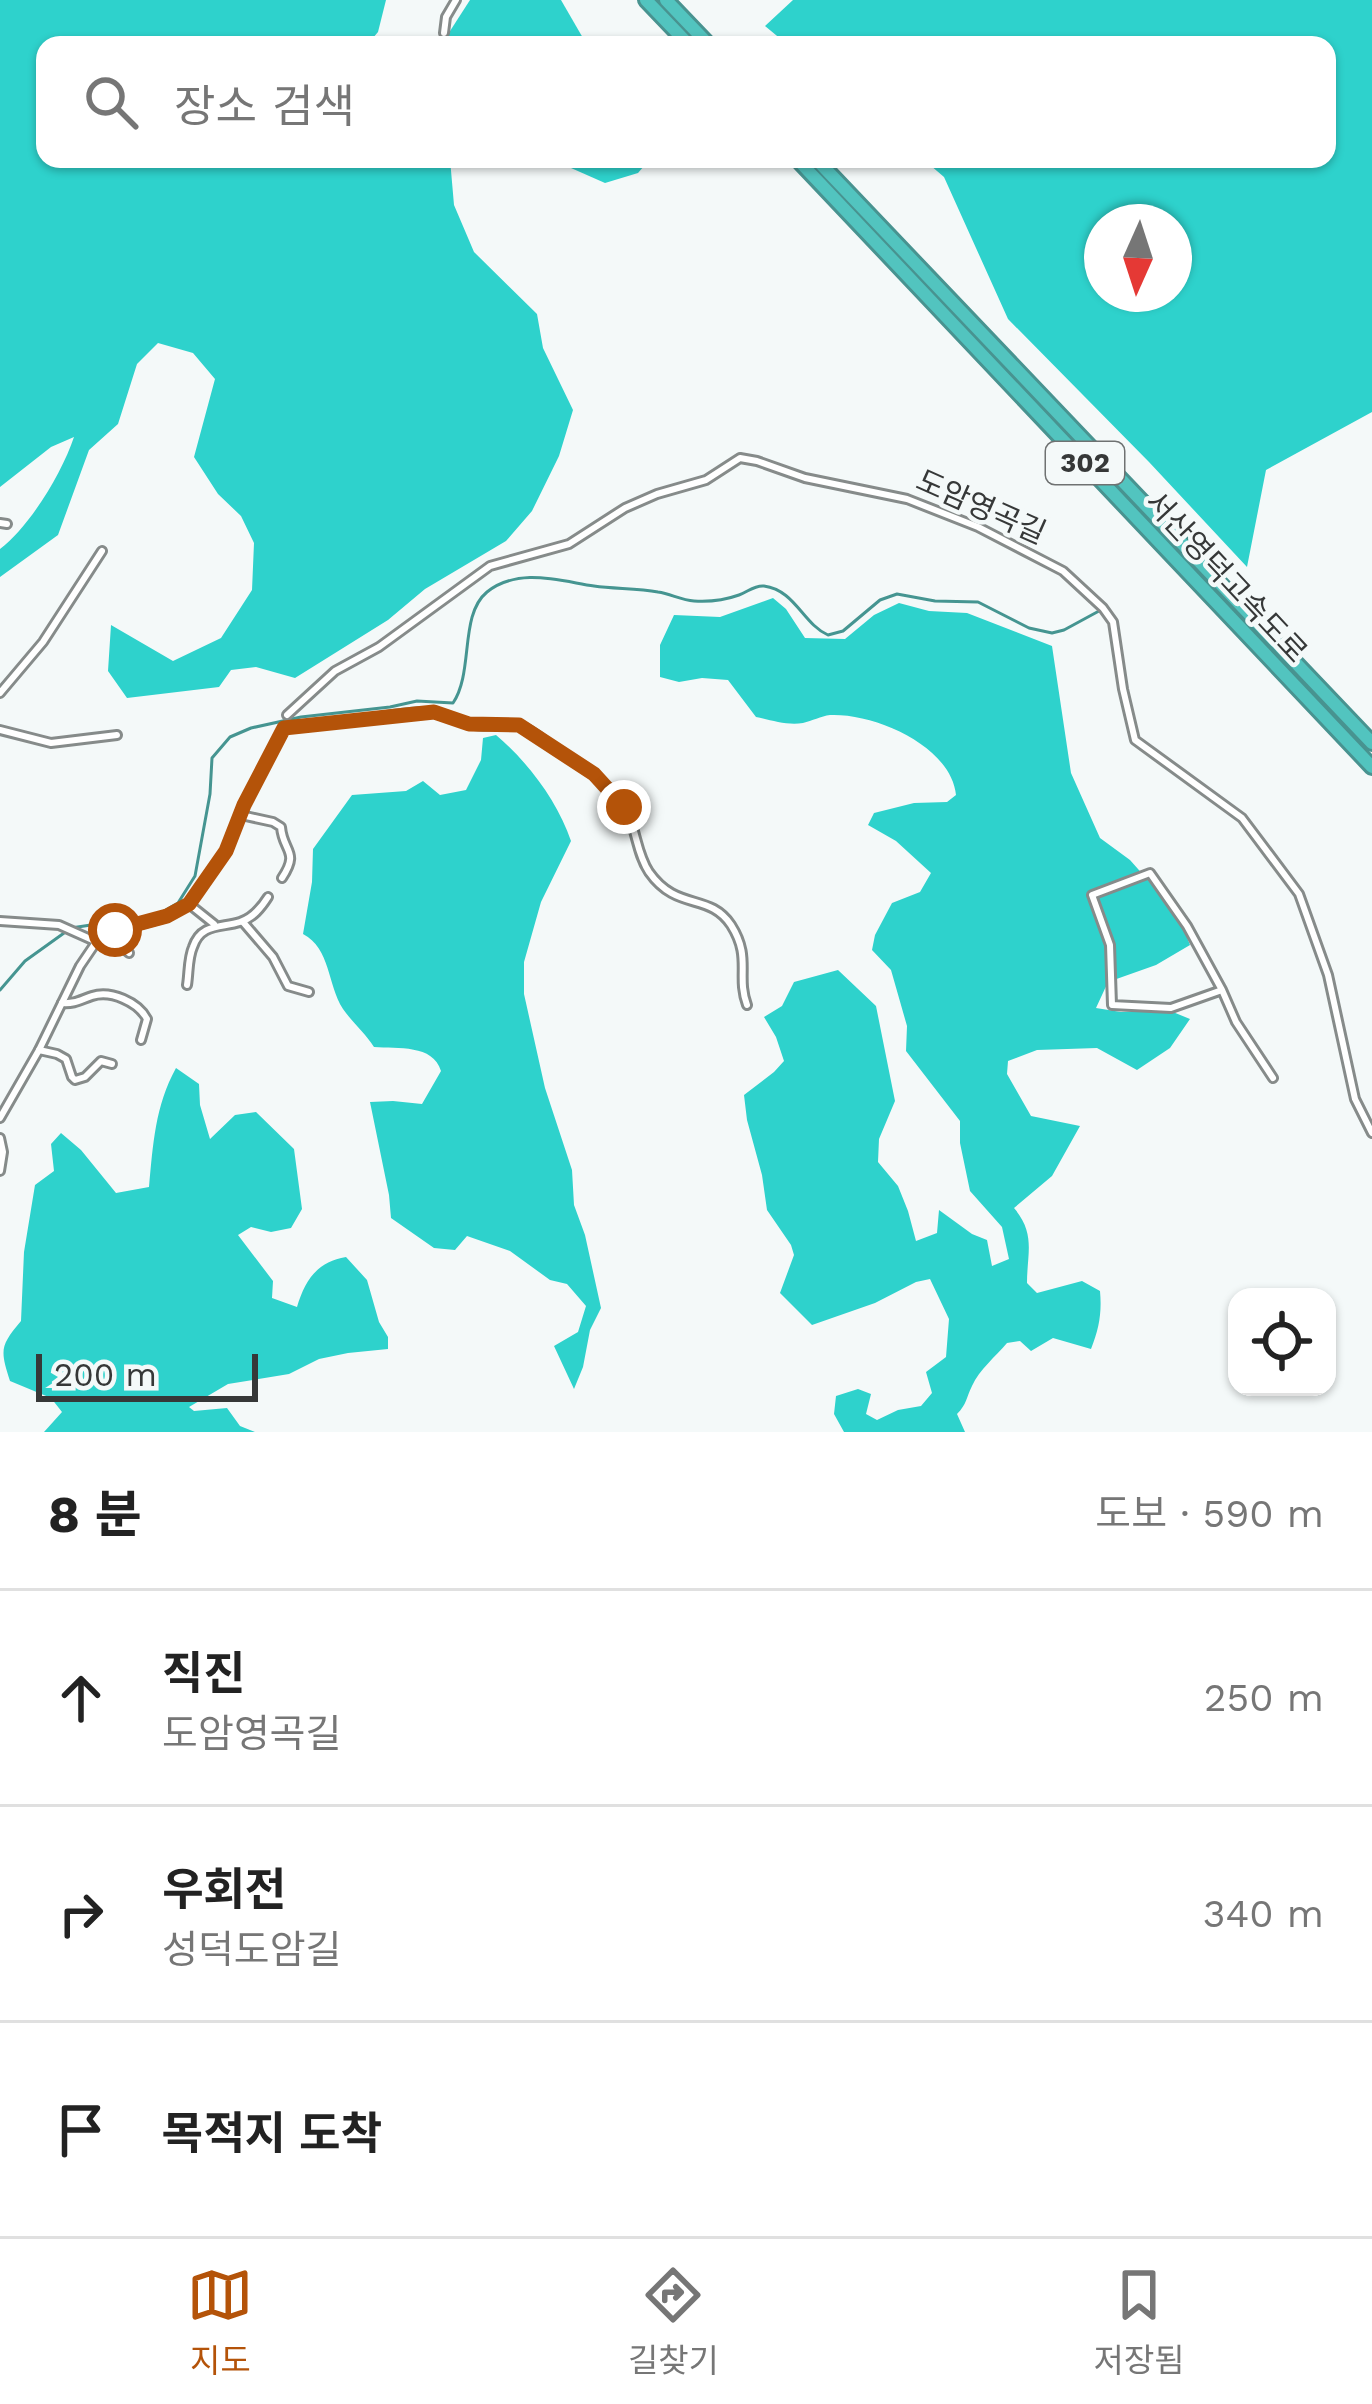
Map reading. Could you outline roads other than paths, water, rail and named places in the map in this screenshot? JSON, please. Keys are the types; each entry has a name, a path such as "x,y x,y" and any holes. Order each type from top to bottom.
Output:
{"highway":[{"path":"646,0 680,36"},
{"path":"666,0 700,36"},
{"name":"서산영덕고속도로","path":"806,168 1372,767"},
{"name":"서산영덕고속도로","path":"825,168 1372,743"}],"street":[{"path":"444,33 456,0"},
{"name":"도암영곡길","path":"287,715 335,671 379,647 490,566 569,544 625,508 706,480 740,458 806,478 907,499 978,526 1052,564 1110,616 1135,740 1242,818 1289,879 1305,907 1328,975 1351,1086 1372,1133"},
{"path":"0,693 43,642 102,551"},
{"path":"0,1118 80,966 100,938 189,904 226,851 284,728 434,712 469,724 510,723 528,729 605,784 631,820 640,857 665,892 720,911 742,950 747,1005"},
{"path":"0,730 51,743 117,735"},
{"path":"240,814 281,827 292,855 282,878"},
{"path":"1222,990 1171,1008 1112,1005 1110,945 1092,895 1150,873 1187,926 1222,990 1236,1022 1273,1078"},
{"path":"187,985 197,938 215,924 243,922 268,897"},
{"path":"189,904 215,924"},
{"path":"0,921 59,925 116,940 129,953"},
{"path":"243,922 273,957 288,986 309,992"},
{"path":"62,1003 74,1004 98,994 133,1003 146,1019 141,1040"},
{"path":"39,1051 65,1059 75,1080 101,1061 112,1064"},
{"path":"0,1138 0,1171"}],"waterway":[{"path":"0,990 25,961 71,928 157,915 178,903 195,876 212,758 230,737 301,717 417,701 453,703 478,602 499,584 553,579 700,601 764,586 784,594 828,635 843,631 880,600 897,594 978,602 1029,628 1052,633 1099,611"}]}
